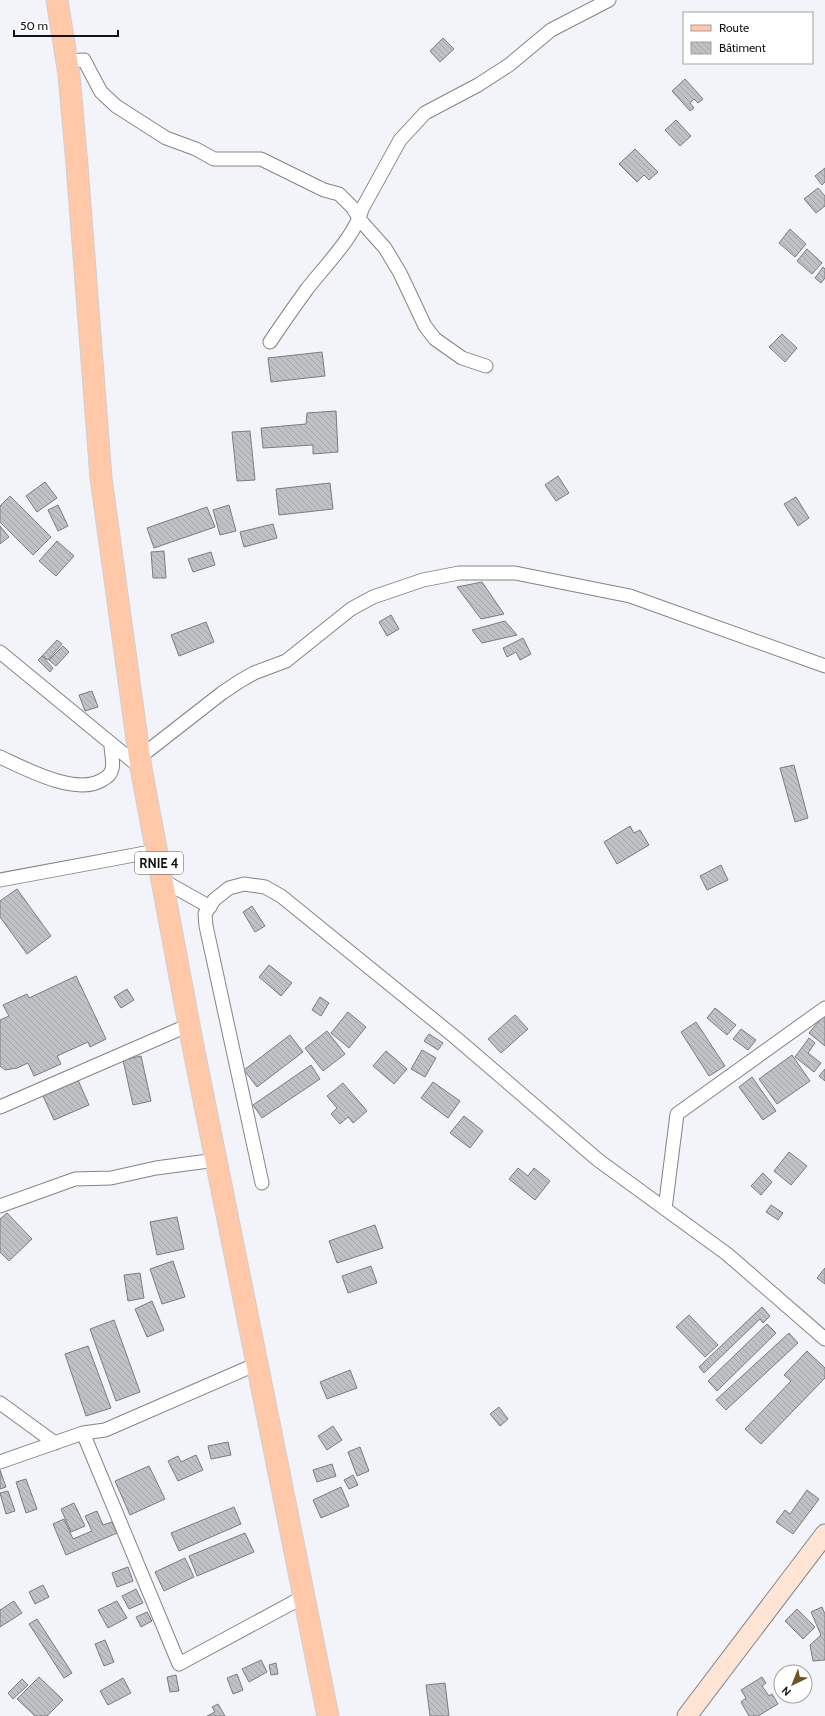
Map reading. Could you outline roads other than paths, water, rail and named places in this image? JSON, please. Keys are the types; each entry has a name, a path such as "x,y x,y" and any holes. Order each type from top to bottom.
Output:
{"main road":[{"name":"RNIE 4","path":"57,0 66,60 77,165 101,478 140,762 165,903 189,1025 328,1716"},
{"path":"687,1716 825,1534"}],"street":[{"path":"270,342 307,289 360,220 362,209 400,140 425,113 478,85 509,65 551,30 610,0"},
{"path":"66,60 84,60 101,92 116,106 166,138 196,149 214,159 261,159 324,190 339,194 353,208 360,220 385,248 400,273 425,326 435,339 462,358 486,366"},
{"path":"0,652 111,744 140,762 234,685 254,673 286,661 351,608 373,596 423,580 459,573 514,573 630,596 825,666"},
{"path":"0,758 64,783 81,786 95,785 106,778 112,769 111,744"},
{"path":"0,880 156,851"},
{"path":"162,880 210,907"},
{"path":"262,1183 206,926 205,914 214,900 229,888 244,884 265,886 281,896 456,1038 598,1160 727,1254 825,1339"},
{"path":"665,1210 677,1114 825,1008"},
{"path":"0,1108 189,1025"},
{"path":"0,1206 75,1179 111,1178 156,1168 216,1160"},
{"path":"0,1462 83,1433 105,1430 257,1364"},
{"path":"0,1403 55,1443"},
{"path":"83,1433 178,1664 305,1596"}]}
